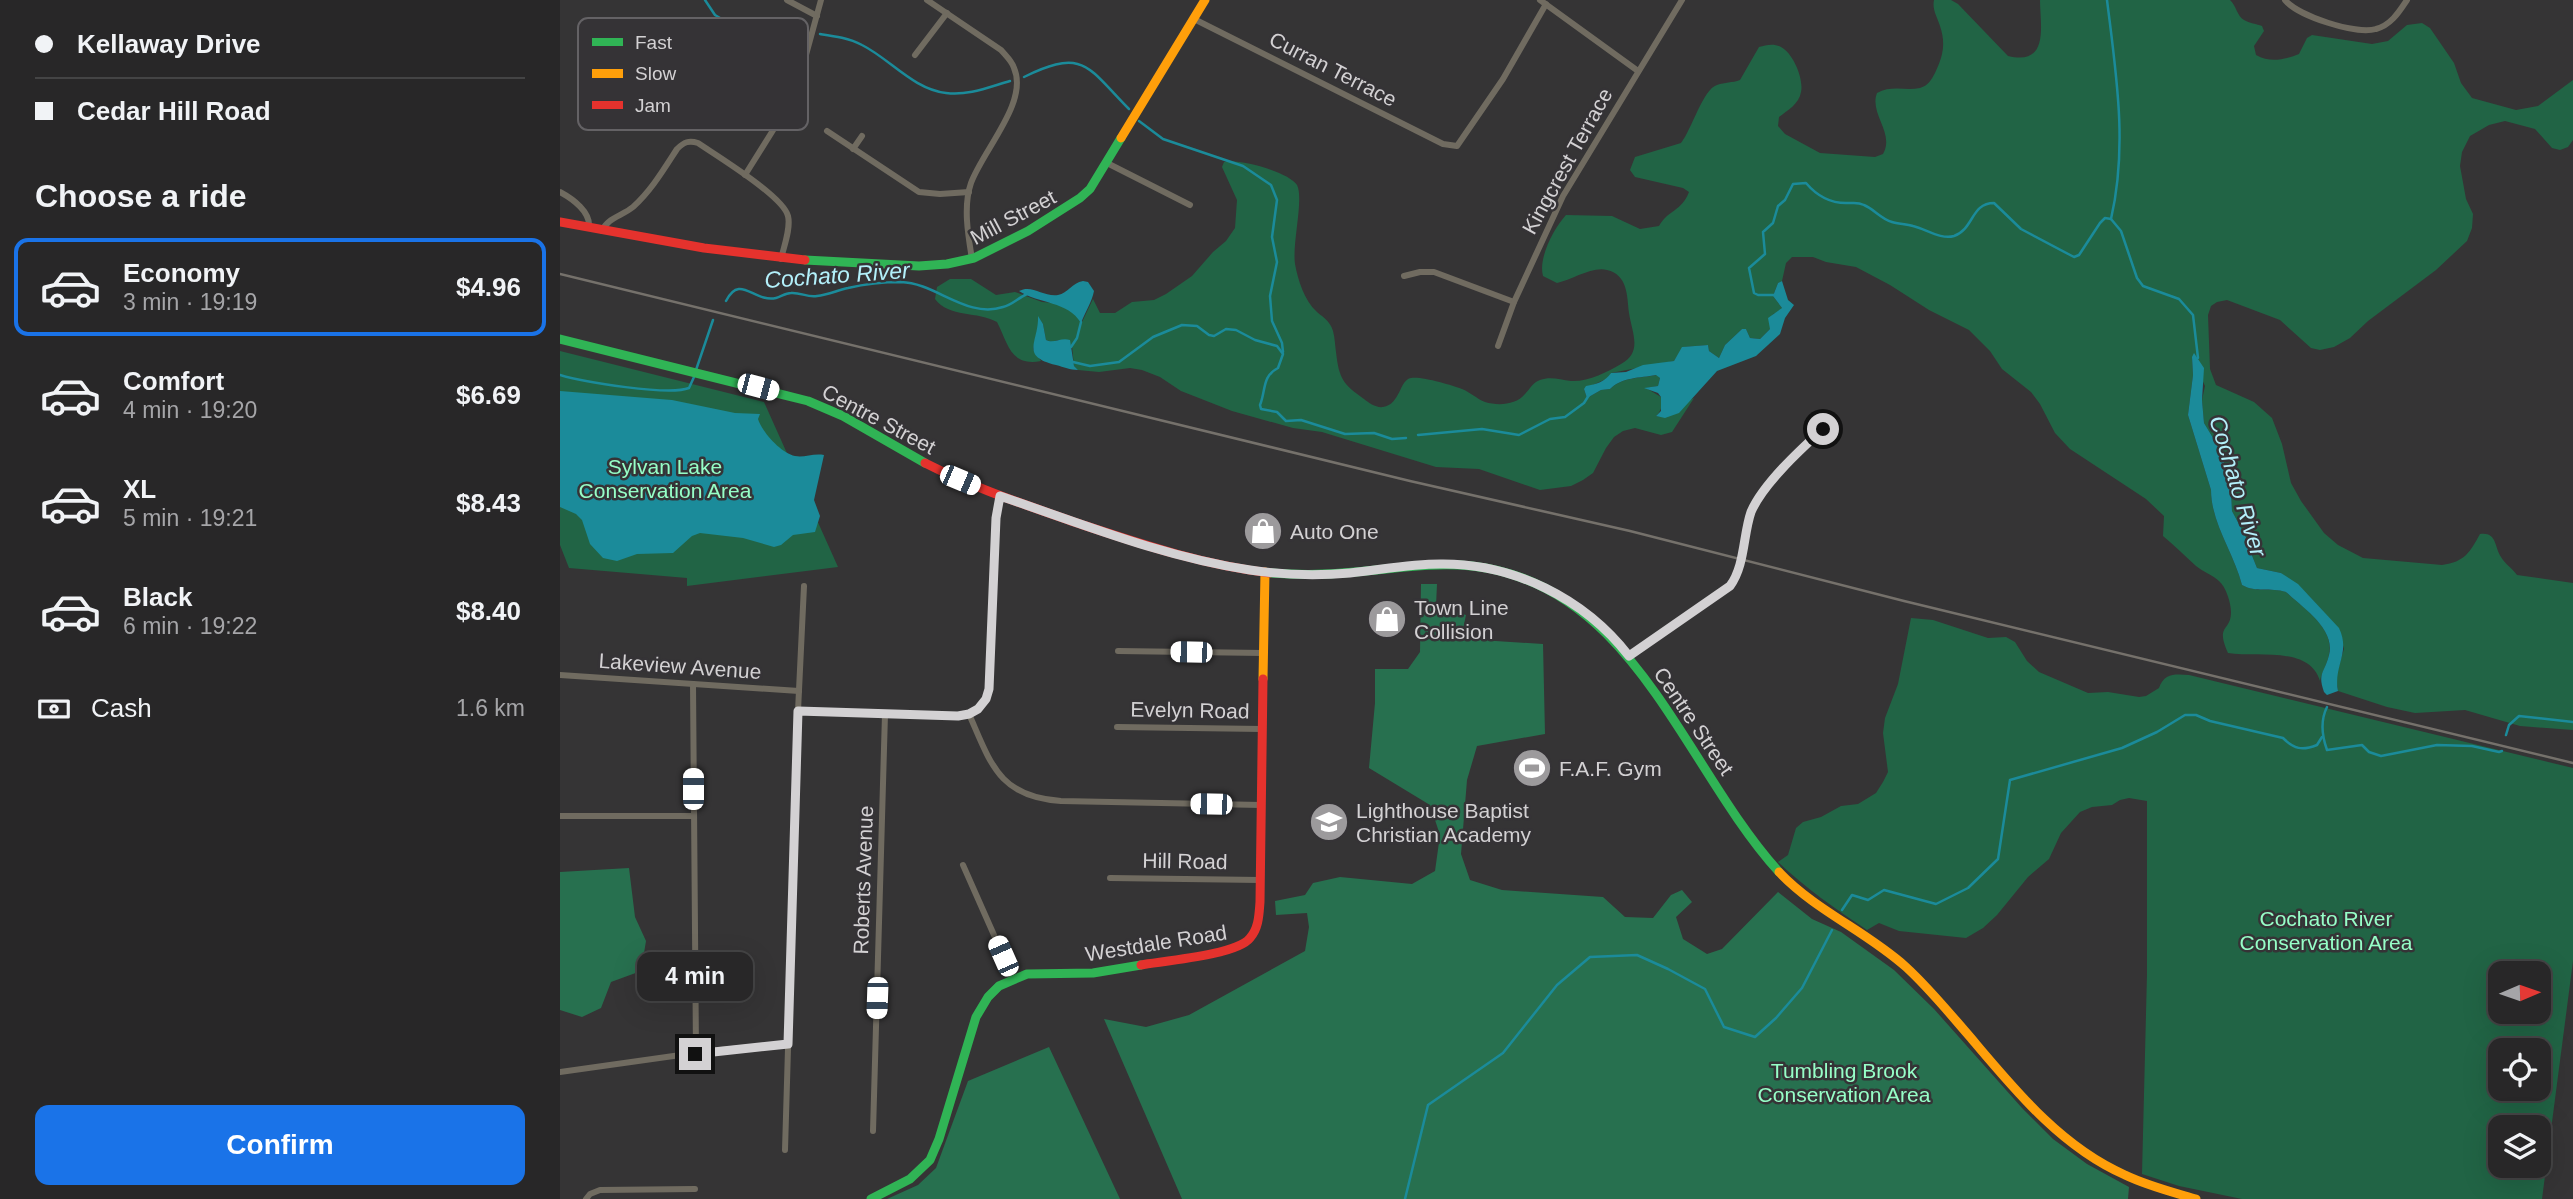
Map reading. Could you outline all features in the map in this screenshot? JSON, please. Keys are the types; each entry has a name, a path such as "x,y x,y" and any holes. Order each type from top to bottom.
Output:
{"main road":[{"name":"Mill Street","path":"560,222 730,253 781,259 938,265 972,259 990,252 1075,203 1090,189 1205,0"},
{"name":"Centre Street","path":"560,340 706,374 818,405 852,421 934,468 1000,496 1186,556 1265,572 1329,575 1441,564 1486,568 1535,583 1566,599 1598,624 1629,656 1741,823 1782,876 1816,905 1887,952 1916,976 2056,1132 2091,1158 2129,1178 2154,1189 2196,1199"},
{"name":"Westdale Road","path":"1013,978 1036,973 1093,973 1239,948 1251,940 1258,926 1260,880 1265,572"},
{"path":"871,1199 910,1179 930,1160 979,1010 993,992 1013,978"}],"street":[{"path":"787,0 817,16"},
{"path":"808,47 821,0"},
{"path":"927,0 1001,50 1010,60 1016,76 1015,98 979,165 969,192 968,229 972,259"},
{"name":"Kingcrest Terrace","path":"1498,346 1514,302 1567,189 1682,0"},
{"path":"2285,0 2291,7 2305,14 2362,30 2374,30 2384,26 2394,18 2406,1"},
{"path":"1543,2 1638,71"},
{"name":"Curran Terrace","path":"1194,19 1443,144 1457,146 1503,79 1543,2"},
{"path":"915,55 947,13"},
{"path":"745,175 773,130"},
{"path":"827,131 919,192 969,192"},
{"path":"853,149 862,136"},
{"path":"602,231 606,223 638,202 677,149 686,142 698,144 745,175 779,202 788,214 788,228 781,259"},
{"path":"1107,163 1190,205"},
{"path":"560,192 583,210 590,221 589,228"},
{"path":"1404,276 1434,272 1514,302"},
{"path":"1629,656 1724,591 1733,582 1752,511 1759,498 1778,474 1823,429"},
{"path":"798,711 950,716 969,714 984,702 990,682 996,518 1000,496"},
{"path":"786,1150 804,586"},
{"path":"1118,651 1263,653"},
{"name":"Lakeview Avenue","path":"560,675 799,691"},
{"path":"693,684 695,1054"},
{"name":"Roberts Avenue","path":"873,1131 885,714"},
{"path":"969,714 998,775 1017,791 1031,797 1061,801 1261,805"},
{"name":"Evelyn Road","path":"1117,727 1262,729"},
{"path":"560,816 693,816"},
{"path":"963,865 1013,978"},
{"name":"Hill Road","path":"1110,878 1260,880"},
{"path":"560,1072 788,1044"},
{"path":"586,1199 600,1190 695,1189"}],"green space":[{"path":"1934,0 1951,0 1958,4 2008,56 2031,55 2037,49 2041,31 2040,0 2230,0 2242,18 2262,26 2264,31 2254,46 2256,55 2267,59 2282,59 2299,54 2307,38 2312,35 2372,44 2388,41 2407,25 2422,23 2430,28 2454,63 2461,83 2472,98 2516,110 2538,106 2573,80 2573,140 2568,147 2560,150 2552,148 2535,129 2505,121 2489,125 2470,136 2462,152 2460,166 2466,199 2473,214 2467,241 2436,270 2368,321 2350,338 2334,347 2320,350 2311,348 2280,320 2227,300 2211,306 2208,315 2210,369 2216,385 2254,402 2272,418 2282,444 2291,483 2324,533 2338,545 2363,558 2442,565 2461,559 2470,551 2480,534 2485,534 2492,537 2499,553 2517,575 2573,583 2573,730 2520,726 2465,710 2415,713 2338,691 2336,676 2344,649 2339,629 2308,595 2281,573 2257,568 2250,545 2232,511 2231,491 2221,451 2204,423 2202,400 2205,386 2192,357 2193,375 2188,415 2211,490 2215,514 2242,585 2253,589 2286,592 2316,619 2330,644 2320,681 2314,670 2305,662 2294,658 2228,653 2223,637 2231,612 2226,591 2219,581 2196,566 2163,536 2164,516 2146,499 2070,449 2055,433 2031,392 2002,369 1990,351 1969,330 1856,267 1813,257 1792,257 1786,263 1782,281 1778,283 1773,296 1782,308 1780,312 1773,314 1770,329 1760,339 1750,338 1746,329 1742,329 1725,345 1719,358 1709,351 1708,345 1683,347 1674,361 1611,373 1608,378 1584,389 1587,398 1626,380 1657,375 1660,378 1658,386 1646,388 1661,397 1662,407 1656,416 1663,417 1673,414 1694,398 1672,432 1661,435 1635,428 1623,431 1614,437 1606,448 1593,473 1571,486 1540,490 1479,469 1436,467 1322,432 1293,428 1232,411 1181,391 1160,377 1142,370 1078,370 1074,366 1072,346 1058,340 1046,340 1043,324 1038,317 1033,349 1041,361 1023,360 1012,352 997,322 956,312 935,299 937,287 950,279 971,279 996,295 1015,292 1042,302 1054,303 1072,311 1082,322 1093,299 1100,313 1115,313 1132,302 1154,300 1192,276 1235,228 1237,200 1222,167 1224,162 1240,162 1284,175 1297,185 1299,200 1295,264 1298,277 1308,302 1332,328 1339,369 1343,380 1351,389 1370,404 1383,407 1397,397 1407,380 1416,378 1457,387 1485,402 1512,402 1521,398 1540,380 1552,378 1577,381 1604,373 1628,359 1634,348 1627,293 1619,276 1601,269 1557,283 1543,276 1543,261 1548,244 1566,215 1612,216 1640,229 1659,226 1683,203 1689,192 1683,188 1635,177 1630,170 1635,157 1681,143 1702,101 1712,88 1740,80 1759,47 1764,46 1776,45 1785,50 1793,60 1801,80 1798,100 1779,117 1778,126 1785,134 1820,153 1875,157 1883,154 1886,139 1876,108 1877,93 1888,89 1923,87 1931,80 1940,61 1943,39 1934,10"},
{"name":"Sylvan Lake Conservation Area","path":"560,351 764,402 838,567 687,586 687,578 569,568 560,545"},
{"name":"Tumbling Brook Conservation Area","path":"1421,584 1437,584 1436,606 1466,615 1463,629 1465,639 1543,644 1545,734 1477,746 1467,780 1461,854 1470,880 1502,890 1603,897 1625,917 1653,918 1671,895 1682,890 1692,902 1676,917 1683,939 1707,954 1722,949 1778,892 1812,919 1841,932 1894,970 1934,1009 2053,1139 2087,1164 2129,1187 2128,1199 1182,1199 1104,1019 1146,1027 1189,1015 1305,951 1309,927 1307,913 1276,915 1275,901 1305,895 1313,883 1340,877 1412,884 1435,871 1440,835 1430,805 1369,768 1375,669 1408,669 1420,652"},
{"name":"Cochato River Conservation Area","path":"1911,618 1933,620 1988,638 2006,637 2015,642 2027,661 2039,672 2088,693 2146,696 2159,688 2167,677 2189,675 2573,768 2573,961 2551,1130 2551,1115 2488,1115 2488,1178 2545,1178 2542,1199 2242,1199 2179,1186 2142,1174 2147,974 2147,801 2129,798 2080,812 2061,833 2049,859 2028,877 1997,915 1966,938 1899,931 1879,923 1867,930 1778,862 1788,855 1796,828 1803,822 1821,817 1841,806 1858,804 1876,793 1888,772 1883,733 1885,718 1898,684"},
{"path":"629,868 635,917 646,941 641,971 611,982 601,1008 582,1017 560,1010 560,872"},
{"path":"1049,1047 1120,1199 887,1199 918,1185 936,1168 968,1081"}],"water":[{"path":"1083,281 1088,282 1094,291 1081,323 1069,311 1019,291 1028,289 1058,295"},
{"path":"1782,281 1788,300 1794,305 1785,318 1780,334 1756,356 1717,371 1679,413 1665,418 1656,416 1661,411 1661,397 1658,393 1644,388 1658,386 1660,378 1656,375 1626,380 1587,398 1584,389 1586,386 1603,381 1611,373 1674,361 1682,347 1708,345 1709,351 1719,358 1725,345 1742,329 1746,329 1750,338 1760,339 1770,329 1768,318 1782,308 1773,296 1778,283"},
{"path":"1038,316 1043,324 1046,340 1070,340 1074,366 1078,370 1045,361 1034,352"},
{"path":"2194,353 2204,368 2204,423 2221,451 2231,491 2232,511 2250,545 2257,568 2281,573 2298,584 2339,628 2343,652 2338,674 2338,691 2327,695 2322,686 2321,676 2330,645 2316,619 2286,592 2253,589 2242,585 2215,514 2211,490 2188,415"},
{"name":"Sylvan Lake Conservation Area","path":"560,391 672,400 735,413 760,414 758,419 764,430 784,451 798,456 824,455 814,500 820,516 815,532 793,535 774,547 743,538 700,533 692,536 673,553 637,554 617,561 603,558 590,544 582,520 576,514 560,507"}],"waterway":[{"path":"705,0 720,18"},
{"path":"2107,0 2117,82 2120,137 2111,219"},
{"path":"820,34 862,45 912,80 946,93 962,93 1010,81"},
{"path":"1024,77 1060,64 1084,66 1129,109"},
{"path":"1139,121 1163,139 1243,166 1271,185 1277,200 1272,237 1277,262 1270,296 1272,321 1283,352"},
{"name":"Cochato River","path":"1774,295 1754,293 1749,268 1765,254 1763,232 1773,223 1778,206 1785,200 1793,184 1806,183 1830,201 1860,203 1888,221 1944,237 1961,233 1981,207 1994,203 2021,229 2074,257 2079,255 2105,218 2111,219 2121,231 2137,278 2143,286 2179,299 2193,315 2198,358"},
{"name":"Cochato River","path":"726,301 737,289 761,297 776,298 791,293 825,295 861,285 895,282 927,288 977,308 1003,307 1027,294"},
{"name":"Cochato River","path":"696,370 713,320"},
{"name":"Cochato River","path":"1071,347 1077,338 1081,322"},
{"name":"Cochato River","path":"1073,362 1090,366 1119,362 1153,337 1182,325 1197,326 1214,336 1226,329 1236,330 1255,340 1277,346 1283,354 1278,368 1267,379 1261,409 1277,412 1286,421 1301,420 1345,434 1374,433 1392,439 1406,438"},
{"name":"Cochato River","path":"560,375 606,384 664,390 689,388 694,377"},
{"name":"Cochato River","path":"1418,435 1482,429 1519,435 1550,419 1565,417 1584,403 1589,395"},
{"name":"Cochato River","path":"2327,707 2322,728 2327,750 2362,745 2369,752 2381,756 2437,745 2472,746 2502,751"},
{"path":"1842,910 1852,895 1868,900 1884,890 1936,904 1968,888 1998,859 2010,780 2122,748 2185,715 2196,715 2210,721 2283,738 2298,748 2317,745 2322,737"},
{"name":"Cochato River","path":"2506,735 2509,725 2519,716 2573,722"},
{"path":"1405,1199 1428,1105 1503,1053 1557,985 1590,957 1637,955 1668,969 1705,989 1724,1027 1755,1037 1802,988 1832,930"}],"railway":[{"path":"560,274 1410,481 1630,531 1904,601 2573,763"}],"traffic: fast":[{"path":"805,260 919,266 974,258 1028,231 1080,198 1090,189 1121,138"},
{"path":"560,339 808,401 843,416 925,463"},
{"path":"1270,573 1323,574 1428,565 1472,566 1528,580 1575,607 1615,643 1650,686 1745,829 1779,872"},
{"path":"871,1199 910,1179 930,1160 939,1139 976,1017 988,997 999,986 1027,974 1093,973 1141,965"}],"traffic: slow":[{"path":"1121,138 1205,0"},
{"path":"1263,679 1265,572"},
{"path":"1779,872 1825,910 1906,967 2040,1116 2080,1149 2134,1179 2196,1199"}],"traffic: jam":[{"path":"560,222 704,248 805,260"},
{"path":"925,463 998,495 1122,538 1195,559 1270,573"},
{"path":"1141,965 1231,949 1243,944 1255,930 1260,902 1263,679"}],"place":[{"name":"Auto One","path":"1263,531"},
{"name":"Town Line Collision","path":"1387,619"},
{"name":"F.A.F. Gym","path":"1532,768"},
{"name":"Lighthouse Baptist Christian Academy","path":"1329,822"}],"route":[{"path":"695,1054 788,1044 798,711 958,716 973,712 986,699 991,669 996,518 1000,496 1153,547 1250,570 1329,575 1441,564 1469,565 1494,570 1535,583 1583,610 1629,656 1730,586 1737,573 1750,517 1759,498 1778,474 1823,429"}]}
